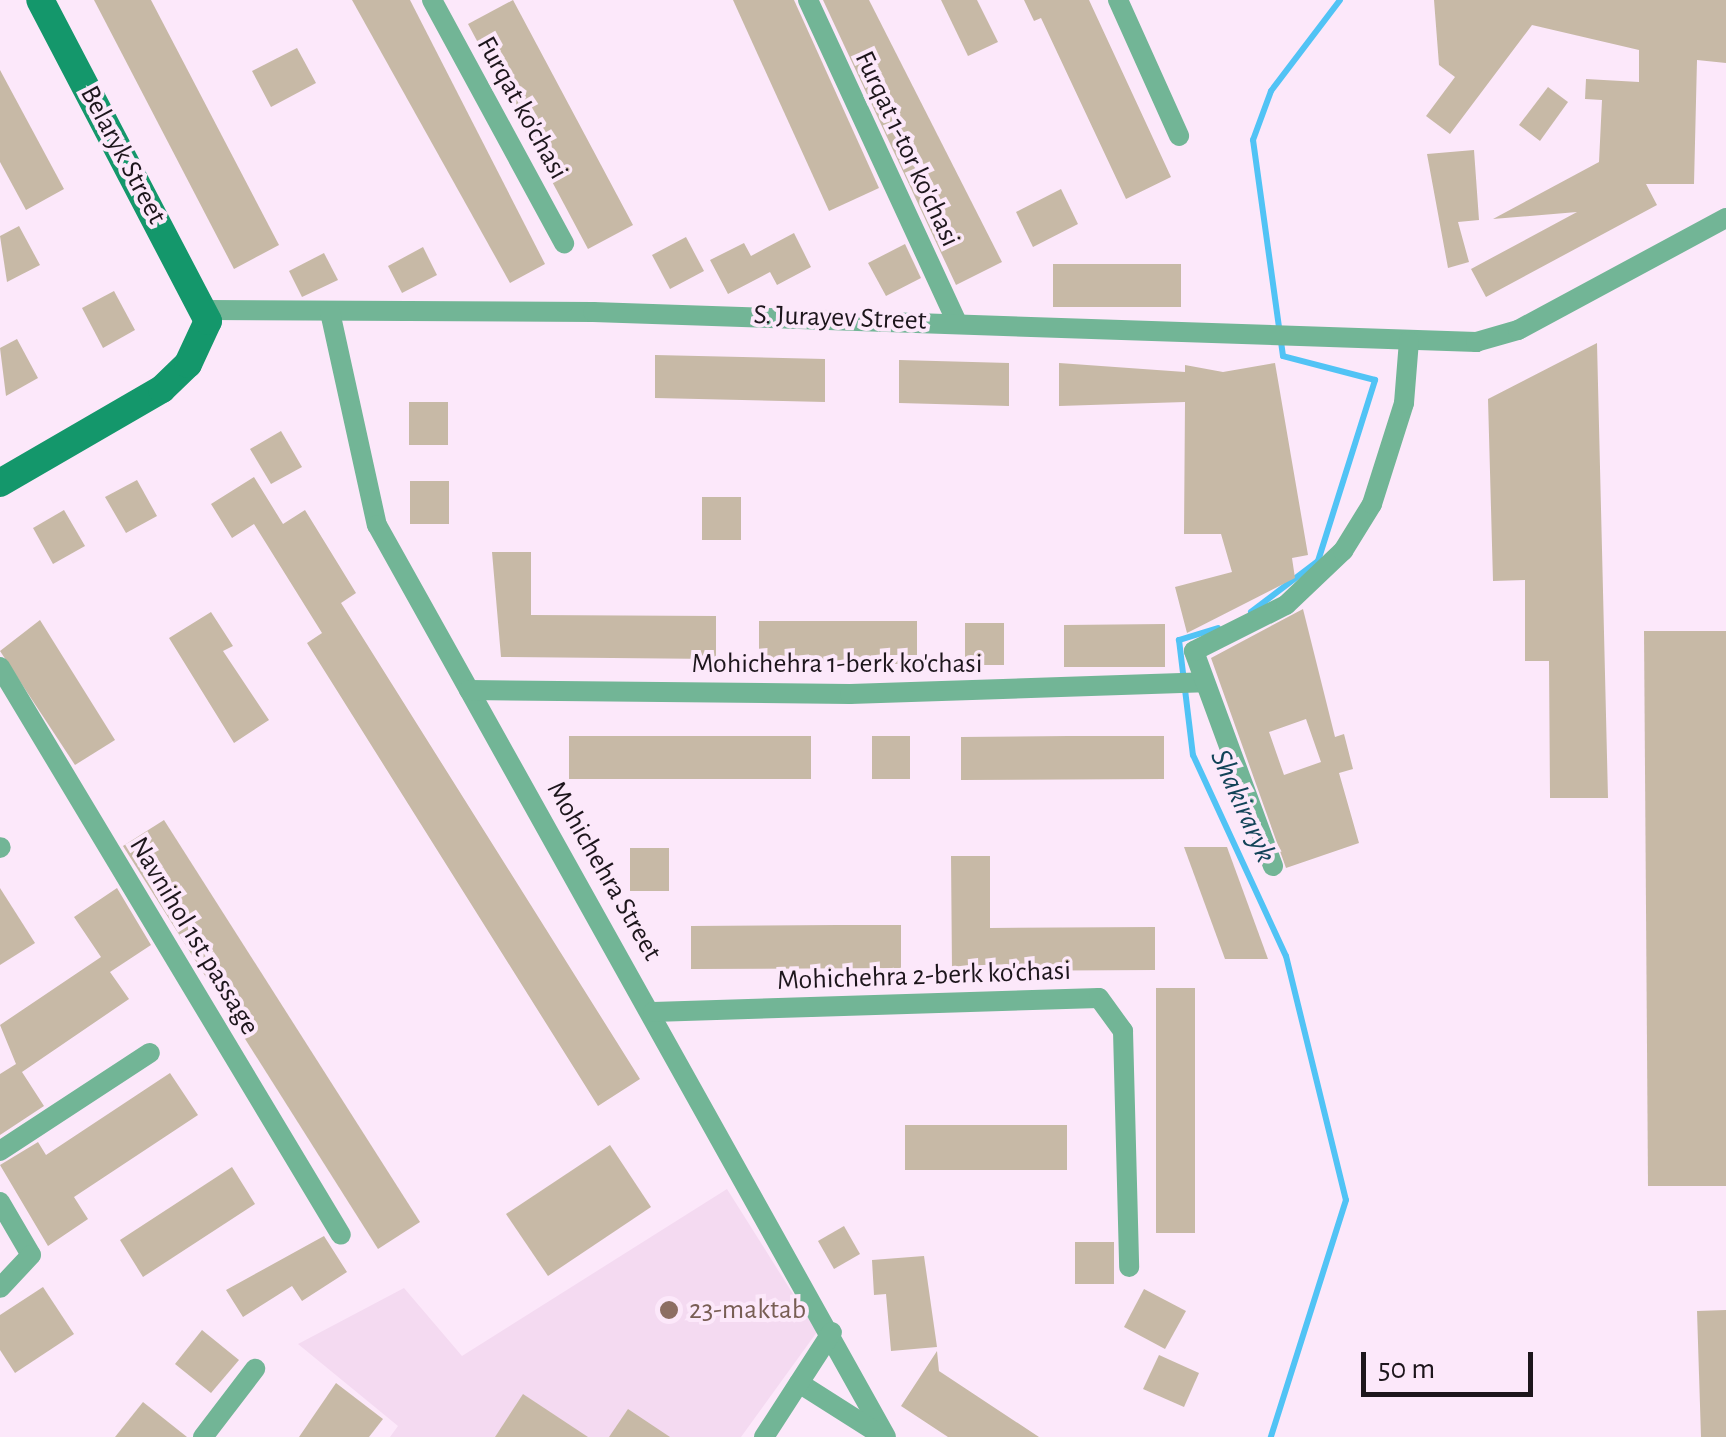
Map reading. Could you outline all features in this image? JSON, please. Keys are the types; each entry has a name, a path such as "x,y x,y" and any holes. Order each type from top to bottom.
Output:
{"street":[{"name":"Belaryk Street","path":"40,0 206,310"},
{"name":"Furqat ko'chasi","path":"432,0 564,243"},
{"name":"Furqat 1-tor ko'chasi","path":"808,0 956,321"},
{"path":"1118,0 1179,136"},
{"name":"S. Jurayev Street","path":"206,310 956,321 1409,341 1508,334 1726,218"},
{"path":"0,482 172,382 201,345 206,310"},
{"name":"Mohichehra Street","path":"330,312 376,524 832,1332 885,1437"},
{"path":"1273,866 1204,682 1196,645 1317,582 1372,504 1404,403 1409,341"},
{"name":"Navnihol 1st passage","path":"0,667 341,1234"},
{"name":"Mohichehra 1-berk ko'chasi","path":"469,690 850,694 1204,682"},
{"name":"Mohichehra 2-berk ko'chasi","path":"653,1012 1099,998 1122,1031 1128,1268"},
{"path":"0,1151 150,1053"},
{"path":"0,1202 31,1255 0,1288"},
{"path":"764,1437 832,1332"},
{"path":"204,1437 255,1369"},
{"path":"799,1383 885,1437"}],"shaded area":[{"name":"23-maktab","path":"727,1189 817,1332 741,1437 390,1437 398,1426 298,1344 404,1288 462,1356"}],"building":[{"path":"94,0 151,0 279,245 234,269"},
{"path":"352,0 410,0 545,264 510,283"},
{"path":"513,0 633,225 588,249 468,24"},
{"path":"733,0 794,0 879,188 829,211"},
{"path":"823,0 869,0 1002,262 956,285"},
{"path":"941,0 977,0 998,42 968,56"},
{"path":"1024,0 1089,0 1171,177 1126,199 1041,18 1034,21"},
{"path":"1434,0 1726,0 1726,63 1697,60 1694,184 1646,184 1657,205 1486,297 1471,269 1577,212 1493,219 1599,162 1602,100 1585,99 1586,79 1639,82 1639,50 1532,25 1450,134 1426,116 1455,77 1439,65"},
{"path":"297,48 316,83 271,107 252,71"},
{"path":"0,70 64,189 26,210 0,162"},
{"path":"1548,87 1568,102 1540,141 1519,125"},
{"path":"1474,150 1479,220 1458,222 1469,262 1448,268 1427,154"},
{"path":"1061,189 1078,224 1033,247 1016,212"},
{"path":"19,226 40,265 7,282 0,236"},
{"path":"794,233 811,267 777,285 770,272 728,294 710,260 744,243 751,256"},
{"path":"686,237 704,271 670,289 652,255"},
{"path":"905,244 921,278 886,296 868,263"},
{"path":"423,247 437,275 402,293 388,266"},
{"path":"324,253 338,280 302,297 289,271"},
{"path":"1053,264 1181,264 1181,307 1053,307"},
{"path":"114,291 135,330 103,348 82,308"},
{"path":"17,339 38,378 6,396 0,348"},
{"path":"1597,343 1608,798 1550,798 1549,661 1525,661 1525,580 1493,581 1488,399"},
{"path":"655,355 825,359 825,402 655,398"},
{"path":"899,360 1009,363 1009,406 899,403"},
{"path":"1059,363 1185,372 1185,365 1223,372 1275,363 1308,555 1292,558 1295,578 1187,633 1175,587 1232,572 1221,534 1184,534 1185,402 1059,406"},
{"path":"409,402 448,402 448,445 409,445"},
{"path":"281,431 302,467 271,484 250,449"},
{"path":"254,477 283,524 305,510 356,593 341,603 640,1079 598,1106 307,643 322,633 254,524 232,538 211,504"},
{"path":"137,480 157,516 126,533 105,497"},
{"path":"410,481 449,481 449,524 410,524"},
{"path":"702,497 741,497 741,540 702,540"},
{"path":"64,510 85,546 53,564 33,528"},
{"path":"492,552 531,552 531,615 716,616 716,659 501,657"},
{"path":"1303,609 1335,737 1344,734 1353,769 1339,773 1359,843 1286,868 1211,658","holes":["1306,719 1321,762 1284,775 1269,732"]},
{"path":"211,612 233,646 223,651 269,720 234,743 169,638"},
{"path":"40,620 115,740 75,765 0,651"},
{"path":"759,621 917,621 917,664 759,664"},
{"path":"965,623 1004,623 1004,665 965,665"},
{"path":"1165,624 1165,667 1064,667 1064,625"},
{"path":"1644,631 1726,631 1726,1186 1648,1186"},
{"path":"569,736 811,736 811,779 569,779"},
{"path":"872,736 910,736 910,779 872,779"},
{"path":"1164,736 1164,779 961,780 961,737"},
{"path":"164,820 420,1222 378,1249 123,846"},
{"path":"1184,847 1227,847 1268,959 1225,959"},
{"path":"630,848 669,848 669,891 630,891"},
{"path":"951,856 990,856 990,928 1155,927 1155,970 952,971"},
{"path":"0,888 35,943 0,965"},
{"path":"117,888 151,945 110,972 129,999 22,1072 44,1106 0,1135 0,1074 16,1064 0,1025 101,957 74,917"},
{"path":"901,925 901,968 691,969 691,926"},
{"path":"1156,988 1195,988 1195,1233 1156,1233"},
{"path":"170,1073 198,1115 74,1197 88,1219 48,1246 0,1165 38,1142 46,1155"},
{"path":"905,1125 1067,1125 1067,1170 905,1170"},
{"path":"610,1145 651,1207 548,1276 506,1214"},
{"path":"232,1167 255,1204 143,1277 120,1240"},
{"path":"844,1226 860,1254 834,1269 818,1241"},
{"path":"324,1236 347,1272 302,1301 292,1286 243,1317 226,1290"},
{"path":"1075,1242 1114,1242 1114,1284 1075,1284"},
{"path":"924,1256 937,1347 891,1351 886,1294 874,1295 872,1260"},
{"path":"43,1287 74,1334 15,1373 0,1350 0,1315"},
{"path":"1144,1289 1186,1311 1165,1349 1124,1327"},
{"path":"1726,1310 1726,1437 1701,1437 1697,1311"},
{"path":"202,1330 239,1360 211,1393 175,1364"},
{"path":"937,1351 939,1371 1039,1437 948,1437 901,1406"},
{"path":"1159,1355 1199,1373 1184,1407 1143,1389"},
{"path":"336,1383 383,1419 369,1437 299,1437"},
{"path":"523,1394 588,1437 495,1437"},
{"path":"143,1402 187,1437 115,1437"},
{"path":"628,1409 670,1437 609,1437"}],"waterway":[{"name":"Shakiraryk","path":"1251,612 1318,561 1375,380 1283,356 1253,140 1271,91 1340,0"},
{"name":"Shakiraryk","path":"1218,628 1179,640 1193,755 1286,956 1346,1200 1271,1437"}],"place":[{"name":"23-maktab","path":"669,1310"}]}
